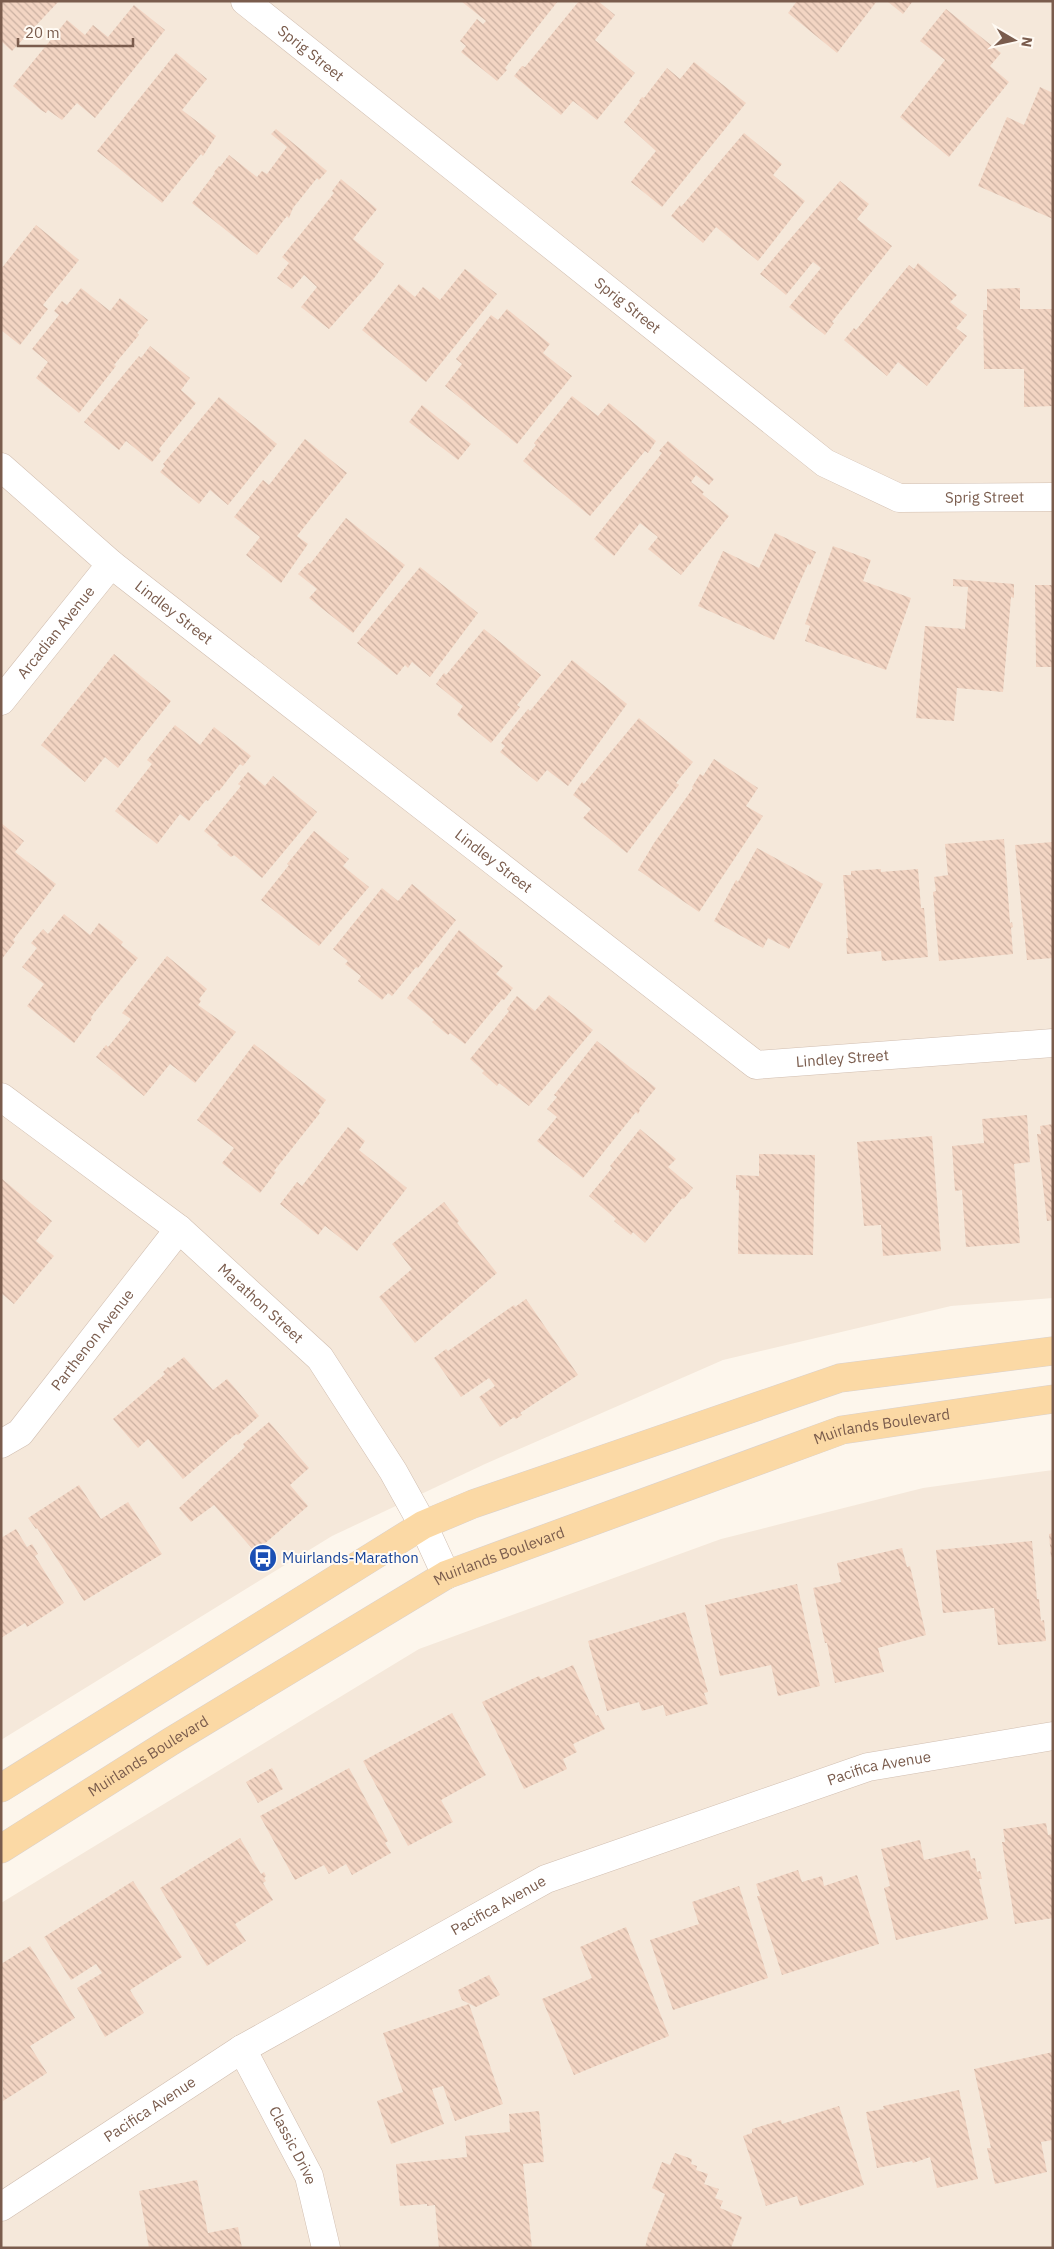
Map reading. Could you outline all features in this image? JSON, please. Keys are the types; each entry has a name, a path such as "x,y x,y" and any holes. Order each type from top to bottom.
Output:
{"main road":[{"path":"1,1788 423,1525 486,1499 840,1378 1053,1351"},
{"name":"Muirlands Boulevard","path":"1,1849 170,1742 446,1575 842,1430 1053,1399"}],"street":[{"name":"Sprig Street","path":"246,1 825,463 899,498 1053,497"},
{"name":"Lindley Street","path":"1,467 111,564 756,1066 1053,1043"},
{"name":"Arcadian Avenue","path":"1,701 111,564"},
{"name":"Marathon Street","path":"1,1097 179,1229 320,1358 393,1471 423,1525 446,1575"},
{"name":"Parthenon Avenue","path":"1,1444 20,1433 179,1229"},
{"name":"Pacifica Avenue","path":"1,2207 242,2049 546,1878 868,1767 1053,1736"},
{"name":"Classic Drive","path":"242,2049 309,2176 326,2248"}],"shaded area":[{"path":"1,1 1053,1 1053,1298 951,1306 723,1360 485,1464 332,1536 1,1740"},
{"path":"1053,1470 1053,2248 1,2248 1,1903 419,1649 721,1539 923,1488"}],"building":[{"path":"1,1 59,1 12,51 1,41"},
{"path":"461,1 558,1 505,68 507,70 497,81 461,52 466,46 460,41 477,19 483,24 486,21"},
{"path":"579,1 598,1 615,15 595,40 635,73 597,120 573,101 561,115 514,76 522,66 525,67"},
{"path":"797,1 877,1 837,53 788,13"},
{"path":"887,1 913,1 903,14"},
{"path":"134,5 165,30 95,118 77,103 62,120 48,110 46,113 41,110 13,86 67,20 85,35 93,25 108,37"},
{"path":"946,9 1001,53 990,66 1009,82 949,157 900,117 945,60 920,41"},
{"path":"176,53 207,79 182,110 216,136 203,156 201,154 162,203 97,151"},
{"path":"694,62 746,103 662,207 631,182 656,151 624,122 667,68 680,79"},
{"path":"1040,87 1053,93 1053,219 978,186 1007,117 1024,125"},
{"path":"276,129 327,171 319,180 317,178 293,208 289,218 287,216 257,255 192,203 214,172 229,155 257,177 262,171 267,174 287,147 271,134"},
{"path":"744,133 782,164 773,175 805,201 758,261 716,227 703,243 671,216 680,205 681,207"},
{"path":"341,179 377,209 353,239 384,264 375,277 329,329 301,307 317,287 304,275 292,289 277,278 289,263 282,257 334,193 332,191"},
{"path":"840,181 869,204 857,219 892,246 832,322 834,323 825,335 789,307 821,268 813,262 786,295 760,274"},
{"path":"36,225 79,260 43,305 48,309 20,345 1,330 1,269"},
{"path":"918,263 957,295 950,302 967,315 956,328 967,336 927,386 898,362 887,376 844,340 854,328 856,330 909,265 914,269"},
{"path":"465,269 497,294 426,382 362,330 399,284 415,297 423,287 440,300"},
{"path":"81,288 110,311 120,298 148,320 137,333 139,335 114,365 116,366 79,413 36,378 48,362 32,349 59,315 54,311 62,301 67,305"},
{"path":"1020,288 1020,309 1053,309 1053,406 1024,407 1024,369 984,369 983,310 987,310 987,289"},
{"path":"507,309 550,344 543,353 572,376 517,444 445,386 462,364 456,359 491,315 498,320"},
{"path":"150,346 190,378 181,390 196,403 159,449 161,451 152,462 126,441 119,450 84,422 139,356 141,358"},
{"path":"572,396 598,416 609,403 656,441 648,453 645,451 590,516 523,461 536,445 534,443"},
{"path":"219,397 277,444 228,505 210,490 199,504 160,472 165,466 163,464"},
{"path":"422,405 471,444 458,460 409,422"},
{"path":"305,439 347,473 297,536 308,544 281,583 246,555 260,537 234,517 263,480 269,485"},
{"path":"668,441 714,479 709,485 696,475 691,482 704,492 702,494 729,516 681,575 648,549 658,537 640,523 614,556 594,539 662,453 659,451"},
{"path":"346,518 405,565 353,633 309,598 317,589 298,574 308,563 310,564"},
{"path":"775,533 816,552 810,565 808,564 774,640 698,606 723,551 759,568"},
{"path":"833,546 871,560 863,581 911,598 886,670 805,641 810,626 805,624"},
{"path":"420,567 478,613 430,677 412,662 408,668 405,665 397,675 357,643"},
{"path":"953,579 1014,584 1014,598 1011,597 1003,692 957,688 954,721 916,718 925,626 965,629 968,587 953,586"},
{"path":"1035,585 1053,585 1053,667 1036,667"},
{"path":"484,629 541,675 517,705 520,707 491,743 457,715 463,706 436,684 444,673 446,675"},
{"path":"114,654 171,701 118,768 105,757 85,782 41,745"},
{"path":"572,660 627,704 568,786 547,770 537,782 500,752 505,746 501,743 528,709 530,711"},
{"path":"639,718 693,762 676,783 679,785 627,853 583,818 591,809 573,795 582,782 584,784"},
{"path":"175,725 200,745 214,727 251,756 243,766 240,764 219,791 217,790 208,801 206,800 189,821 180,814 157,844 115,811 152,764 147,760"},
{"path":"714,759 758,788 746,806 763,816 699,912 638,870 654,843 693,788 700,774 703,776"},
{"path":"248,772 265,786 273,776 317,812 262,878 234,855 231,857 217,845 219,843 204,831 241,786 238,784"},
{"path":"1,823 24,841 15,852 56,884 13,940 15,942 1,960"},
{"path":"314,831 349,859 343,866 369,887 319,946 261,900"},
{"path":"1004,839 1010,923 1012,922 1013,927 1011,928 1013,954 939,961 933,892 936,891 934,877 948,875 945,844"},
{"path":"1053,842 1053,958 1027,960 1015,845"},
{"path":"757,848 823,884 789,949 768,938 763,948 714,921 736,880 738,882"},
{"path":"881,869 881,872 918,869 921,908 924,908 928,957 882,961 881,951 847,954 846,938 848,938 843,875 851,875 851,871"},
{"path":"412,884 456,920 418,968 416,967 392,996 388,993 382,1000 358,981 361,976 345,964 348,961 333,949 382,888 398,901"},
{"path":"64,914 90,935 99,923 123,942 121,945 138,958 91,1017 92,1019 74,1043 27,1006 44,984 22,967 37,948 31,943 43,929 48,934"},
{"path":"459,930 503,966 496,974 513,988 465,1044 450,1033 448,1035 432,1022 434,1020 407,998"},
{"path":"167,956 207,989 199,999 201,1001 198,1005 236,1032 195,1083 170,1064 144,1096 96,1057 106,1045 108,1047 131,1019 122,1013"},
{"path":"549,995 593,1030 529,1106 499,1083 497,1086 470,1059 509,1011 507,1009 517,996 535,1011"},
{"path":"597,1041 656,1088 639,1109 638,1114 636,1112 583,1178 537,1141 557,1117 547,1109 557,1097 554,1095"},
{"path":"254,1044 326,1100 318,1111 320,1113 274,1171 276,1172 260,1193 222,1163 234,1148 197,1120"},
{"path":"1027,1115 1030,1162 1014,1164 1020,1243 966,1247 962,1190 955,1191 952,1146 984,1143 982,1119"},
{"path":"1053,1124 1053,1220 1047,1221 1037,1134 1041,1134 1040,1126"},
{"path":"348,1127 365,1141 359,1150 407,1188 357,1251 325,1226 318,1235 280,1204 297,1182 302,1186"},
{"path":"640,1129 676,1159 668,1167 693,1188 684,1199 682,1198 645,1243 633,1232 631,1235 614,1221 616,1219 589,1196"},
{"path":"932,1136 941,1251 883,1256 881,1225 864,1226 857,1142"},
{"path":"759,1154 815,1155 813,1255 738,1254 739,1190 736,1190 736,1175 759,1176"},
{"path":"1,1178 52,1221 36,1241 54,1256 14,1304 1,1293"},
{"path":"444,1202 459,1221 457,1223 497,1273 415,1343 379,1297 412,1269 392,1244"},
{"path":"526,1299 578,1375 520,1413 522,1415 516,1419 514,1417 500,1427 479,1397 495,1386 489,1378 461,1397 434,1358 446,1349 448,1351 514,1305 515,1307"},
{"path":"184,1357 213,1390 227,1379 259,1416 183,1479 148,1439 138,1448 113,1419 165,1374 163,1372 168,1367 170,1368"},
{"path":"269,1422 309,1468 290,1485 308,1506 255,1552 214,1505 191,1522 179,1508 245,1447 243,1444"},
{"path":"79,1485 101,1519 128,1502 162,1554 84,1601 37,1528 28,1518"},
{"path":"16,1529 27,1547 32,1544 38,1554 35,1556 64,1603 27,1627 25,1623 1,1638 1,1538"},
{"path":"1053,1533 1053,1557 1051,1557 1049,1534"},
{"path":"1032,1541 1037,1599 1039,1599 1041,1621 1044,1620 1046,1641 998,1645 994,1608 943,1613 936,1550"},
{"path":"902,1548 907,1567 910,1566 926,1635 878,1648 884,1672 835,1683 813,1588 841,1582 837,1563"},
{"path":"797,1584 820,1686 778,1696 771,1665 720,1676 705,1605"},
{"path":"685,1612 708,1692 704,1693 708,1704 666,1716 663,1705 642,1711 639,1702 607,1711 588,1641"},
{"path":"573,1665 596,1716 598,1715 605,1729 573,1744 577,1752 563,1759 567,1769 524,1789 482,1702 539,1676 541,1679"},
{"path":"452,1713 486,1775 441,1800 453,1822 408,1846 363,1761"},
{"path":"272,1768 283,1789 258,1803 246,1782"},
{"path":"349,1768 388,1841 385,1843 391,1853 352,1875 346,1864 329,1874 324,1865 295,1880 260,1816"},
{"path":"1046,1823 1048,1835 1053,1834 1053,1918 1015,1924 1002,1842 1005,1842 1003,1829"},
{"path":"240,1838 261,1874 264,1872 266,1881 263,1883 273,1900 235,1924 246,1941 207,1966 160,1888"},
{"path":"920,1840 924,1860 969,1850 971,1859 975,1858 977,1872 980,1871 982,1879 979,1879 988,1919 896,1940 884,1888 890,1886 881,1849"},
{"path":"798,1870 802,1882 822,1876 824,1886 857,1875 879,1944 782,1975 757,1896 760,1896 756,1884"},
{"path":"133,1881 182,1957 130,1990 144,2013 105,2037 77,1988 102,1973 96,1964 71,1980 44,1937"},
{"path":"739,1886 768,1978 673,2010 650,1940 699,1924 692,1902"},
{"path":"626,1927 669,2036 574,2075 542,1999 592,1978 580,1947"},
{"path":"30,1946 75,2018 30,2046 47,2073 3,2101 1,1964"},
{"path":"489,1975 500,1995 476,2007 462,2000 458,1990"},
{"path":"469,2004 503,2104 455,2121 443,2086 432,2089 444,2124 391,2144 377,2101 403,2092 383,2033"},
{"path":"1053,2052 1053,2140 1041,2142 1047,2172 995,2184 987,2148 991,2148 974,2069"},
{"path":"959,2090 978,2179 937,2188 930,2157 913,2163 912,2161 877,2168 866,2112 884,2109 883,2106"},
{"path":"839,2106 864,2185 800,2206 797,2196 766,2206 743,2136 752,2133 752,2129 781,2120 782,2124"},
{"path":"539,2111 544,2162 523,2164 532,2248 439,2248 435,2205 400,2206 396,2164 467,2157 465,2136 510,2132 509,2114"},
{"path":"675,2153 692,2159 691,2164 697,2166 696,2170 708,2174 704,2184 719,2189 715,2198 723,2201 720,2208 742,2217 731,2248 645,2248 649,2232 665,2194 652,2188 662,2162 670,2165"},
{"path":"197,2180 208,2233 238,2227 242,2248 149,2248 139,2191"}],"place":[{"name":"Muirlands-Marathon","path":"263,1558"}]}
